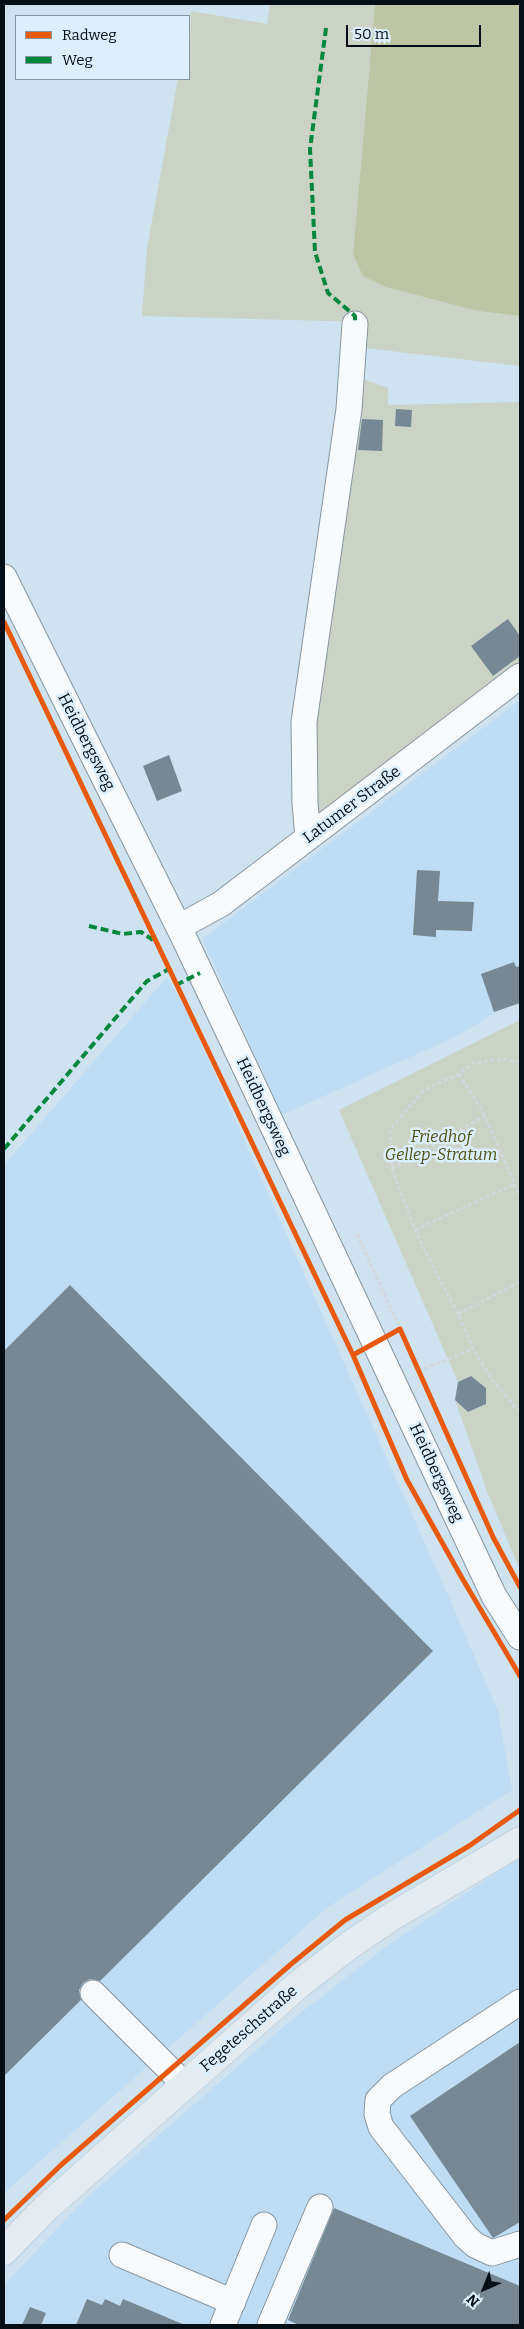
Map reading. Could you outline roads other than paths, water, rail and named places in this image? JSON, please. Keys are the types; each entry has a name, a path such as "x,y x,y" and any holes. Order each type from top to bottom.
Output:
{"main road":[{"name":"Fegeteschstraße","path":"4,2251 46,2208 298,1986 347,1947 390,1917 520,1841"}],"street":[{"path":"308,838 305,803 304,722 350,409 355,324"},
{"name":"Heidbergsweg","path":"4,577 179,927 494,1596 520,1636"},
{"name":"Latumer Straße","path":"179,927 221,904 520,676"},
{"path":"94,1993 185,2085"},
{"path":"520,2002 392,2086 378,2100 377,2114 381,2127 466,2237 475,2245 492,2252 520,2244"},
{"path":"270,2325 320,2207"},
{"path":"223,2325 264,2225"},
{"path":"122,2254 233,2302"}],"park label":[{"name":"Friedhof Gellep-Stratum","path":"441,1147"}]}
